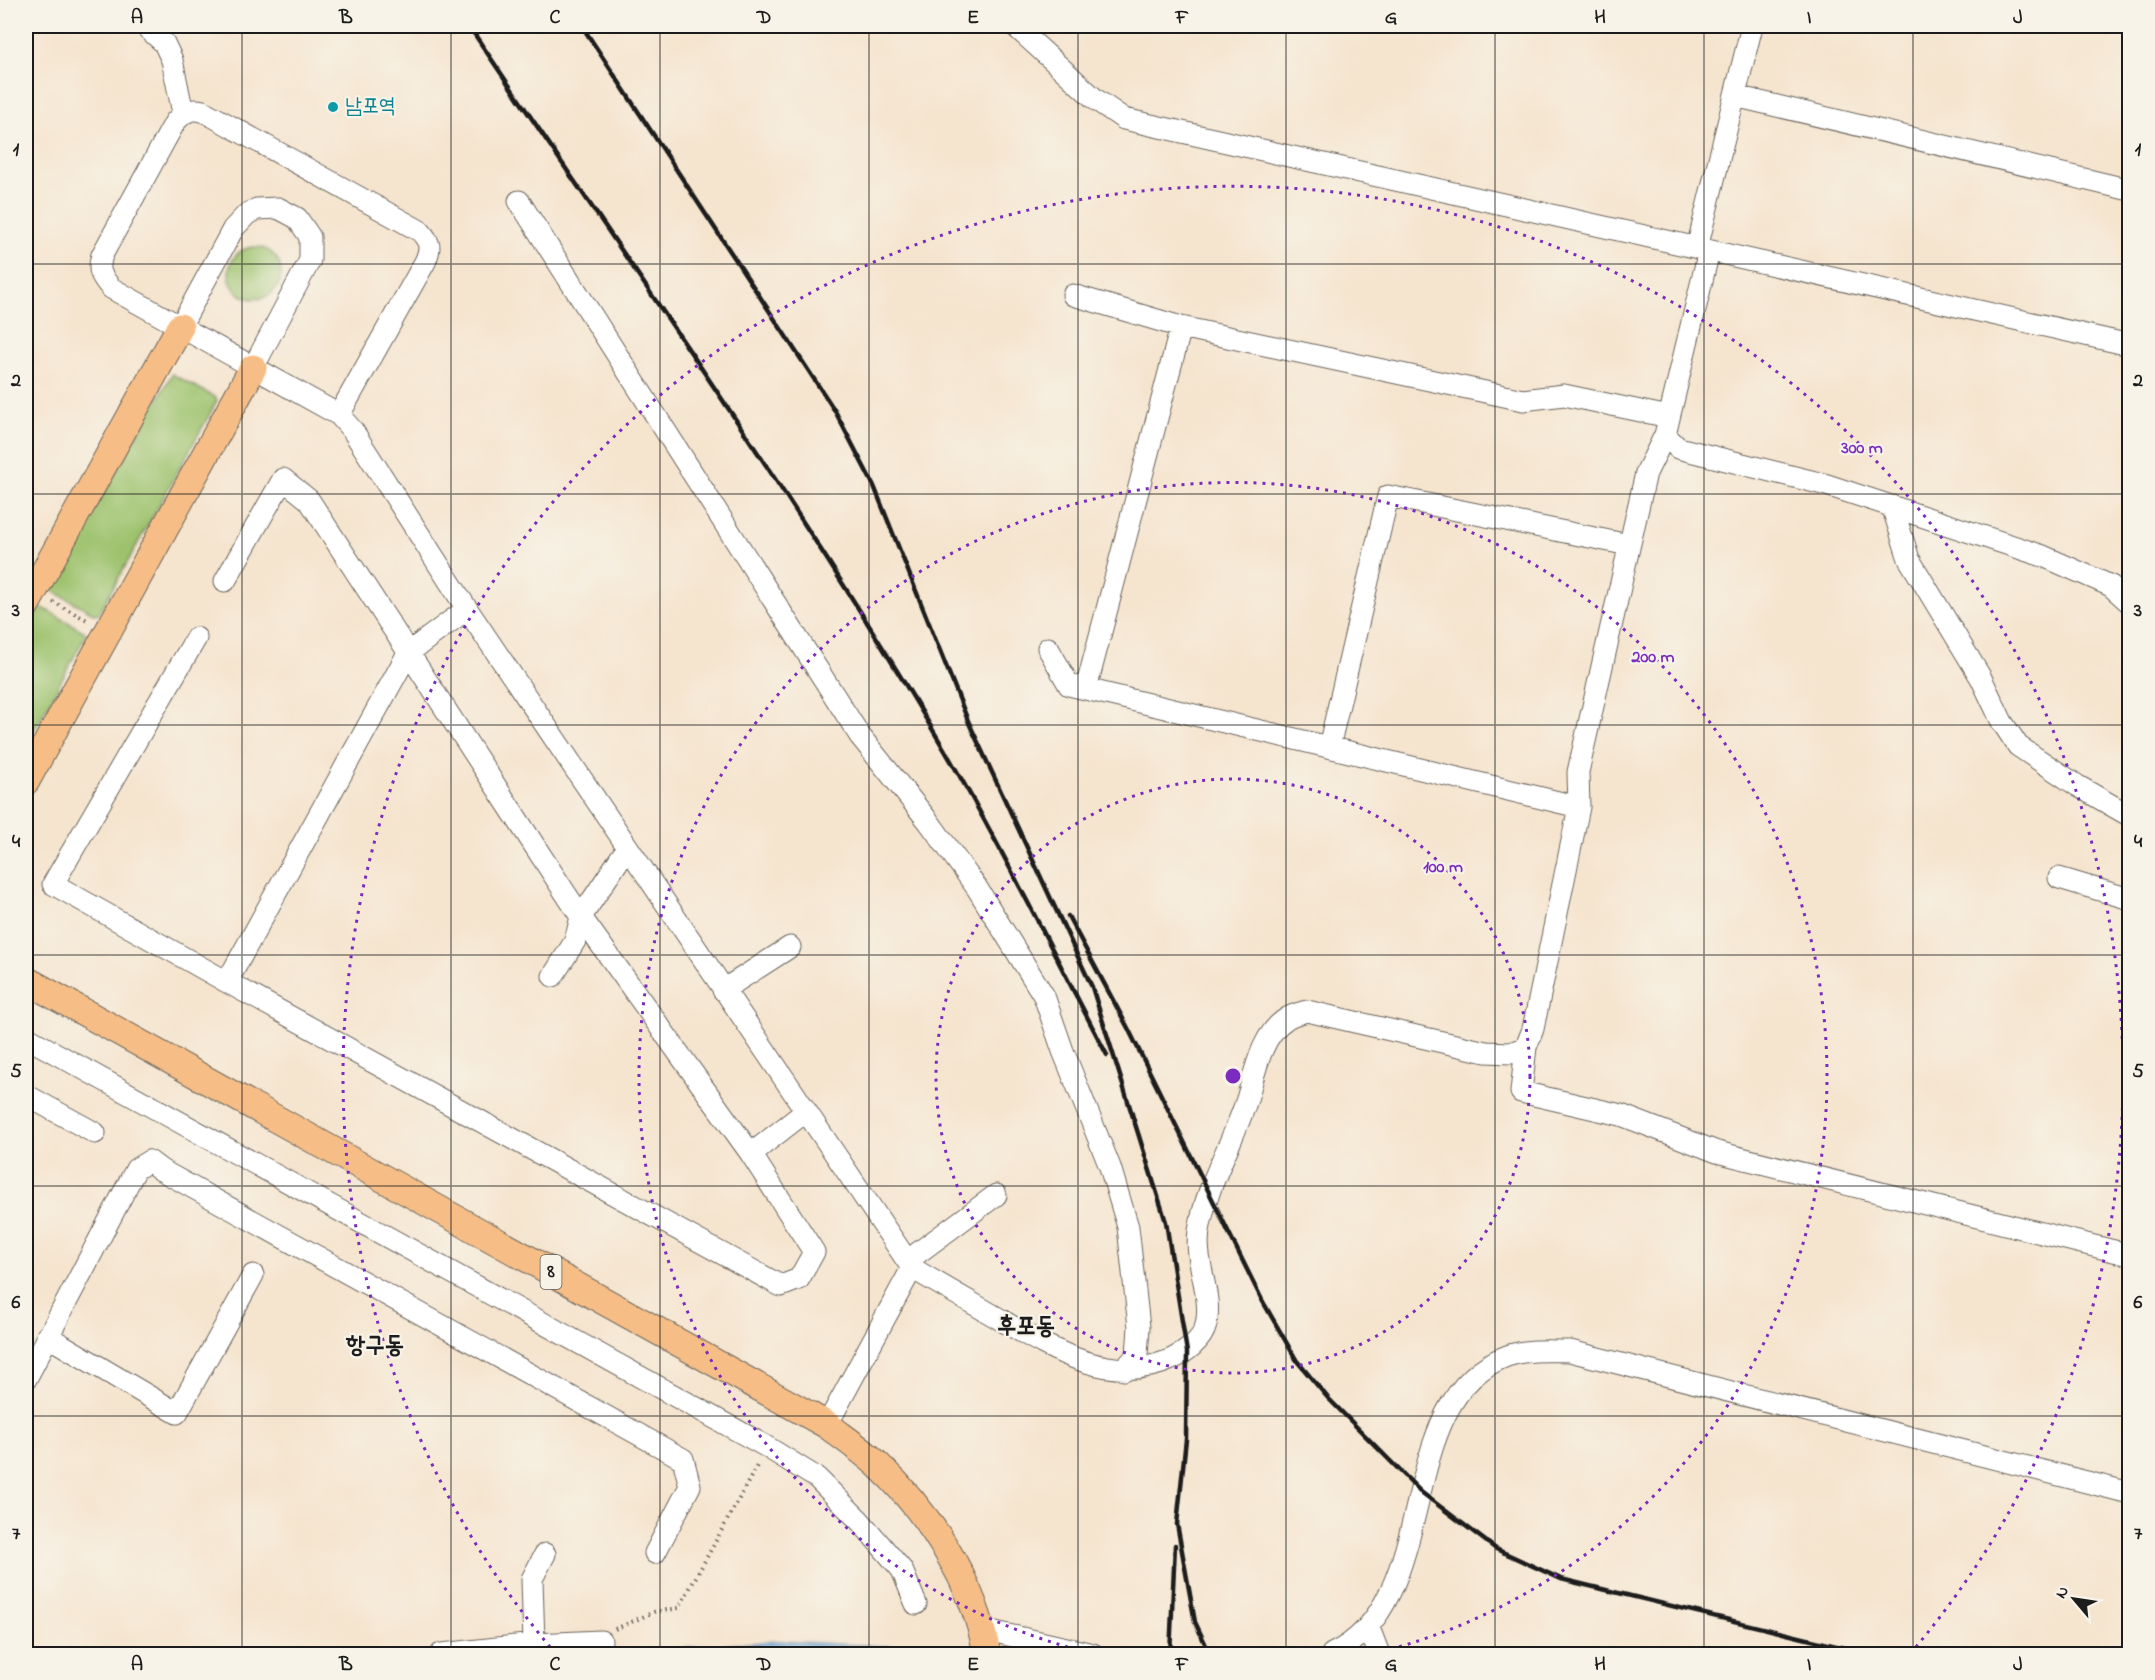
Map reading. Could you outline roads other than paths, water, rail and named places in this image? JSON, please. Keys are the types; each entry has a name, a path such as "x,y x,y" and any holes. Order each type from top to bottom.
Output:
{"main road":[{"path":"29,598 180,327"},
{"path":"26,781 254,368"},
{"name":"8","path":"26,980 827,1425 878,1465 926,1521 960,1576 985,1642"}],"street":[{"path":"146,26 164,43 172,60 183,113"},
{"path":"1015,26 1095,99 1124,119 2130,345"},
{"path":"1752,26 1735,96 1667,426 1646,473 1578,772 1579,807 1533,1029 1526,1047 1521,1092 1621,1115 1718,1152 2130,1255"},
{"path":"1735,96 2130,190"},
{"path":"339,415 425,262 431,250 429,240 420,231 203,111 193,109 183,113 158,153 98,268 102,277 111,288 339,415 353,431 467,609 910,1264 1066,1356 1124,1370 1156,1366 1187,1352 1206,1327 1207,1296 1198,1250 1199,1232 1209,1192 1238,1126 1272,1031 1287,1018 1307,1011 1486,1052 1511,1053 1526,1047"},
{"path":"519,201 860,736 929,822 977,888 1044,996 1063,1051 1110,1167 1128,1227 1139,1327 1137,1355 1124,1370"},
{"path":"180,327 239,220 257,209 278,208 288,212 305,227 312,248 310,260 254,368"},
{"path":"1073,295 1181,327 1523,400 1564,395 1667,426 1678,448 1827,485 2043,556 2111,586 2130,603"},
{"path":"1086,689 1181,327"},
{"path":"196,638 53,884 226,982 781,1286 800,1279 814,1252 751,1154 580,917 309,500 283,479 225,581"},
{"path":"1329,747 1388,496 1629,545"},
{"path":"1892,506 1909,560 1981,678 2001,722 2018,746 2078,786 2130,816"},
{"path":"226,982 408,653 467,609"},
{"path":"1048,648 1069,685 1579,807"},
{"path":"553,976 575,941 580,917 627,848"},
{"path":"2059,878 2130,899"},
{"path":"723,990 790,947"},
{"path":"26,1037 767,1447 817,1478 860,1521 902,1570 916,1604"},
{"path":"26,1095 95,1133"},
{"path":"751,1154 806,1112"},
{"path":"26,1379 47,1335 136,1169 150,1161 161,1170 442,1328 683,1459 690,1486 655,1553"},
{"path":"827,1425 910,1264 996,1195"},
{"path":"47,1335 177,1413 253,1275"},
{"path":"1332,1654 1358,1639 1382,1610 1397,1575 1440,1428 1455,1394 1472,1377 1508,1355 1570,1351 2130,1493"},
{"path":"534,1644 532,1578 545,1554"},
{"path":"1369,1628 1379,1654"},
{"path":"441,1654 534,1644 601,1641"},
{"path":"985,1642 1093,1654"}],"water":[{"path":"779,1641 939,1649 940,1654 609,1654"}],"railway":[{"path":"469,26 765,464 879,642 980,812 1107,1055"},
{"path":"582,26 835,411 874,486 969,723 1092,987 1166,1222 1187,1352 1186,1439 1177,1524 1195,1622 1210,1654"},
{"path":"1068,916 1128,1028 1262,1300 1297,1361 1328,1398 1421,1492 1496,1549 1561,1579 1869,1654"},
{"path":"1170,1654 1175,1545"}],"place":[{"name":"남포역","path":"333,107"}],"district":[{"name":"후포동","path":"1026,1327"},
{"name":"항구동","path":"375,1346"}]}
